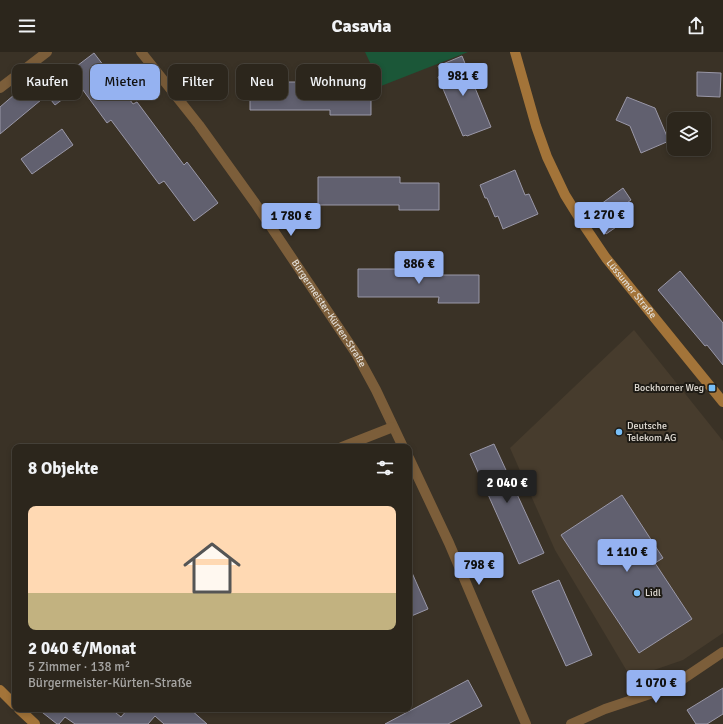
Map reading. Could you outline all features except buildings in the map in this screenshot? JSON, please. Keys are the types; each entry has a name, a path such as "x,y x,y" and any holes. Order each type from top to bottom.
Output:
{"main road":[{"name":"Lüssumer Straße","path":"515,52 536,126 547,156 569,201 606,258 723,402"},
{"path":"0,690 12,702"},
{"path":"22,712 34,724"}],"street":[{"path":"0,88 47,52"},
{"name":"Bürgermeister-Kürten-Straße","path":"142,52 199,125 255,203 356,355 376,390 402,444"},
{"path":"350,444 393,427"},
{"path":"412,464 449,543 526,724"},
{"path":"571,724 605,709 671,687 723,652"}],"shaded area":[{"path":"634,330 723,441 723,633 683,660 631,678 555,550 510,448"}],"green space":[{"path":"365,52 468,52 381,86 381,64 371,64"}],"place":[{"name":"Bockhorner Weg","path":"712,388"},
{"name":"Deutsche Telekom AG","path":"619,432"},
{"name":"Lidl","path":"637,593"}]}
